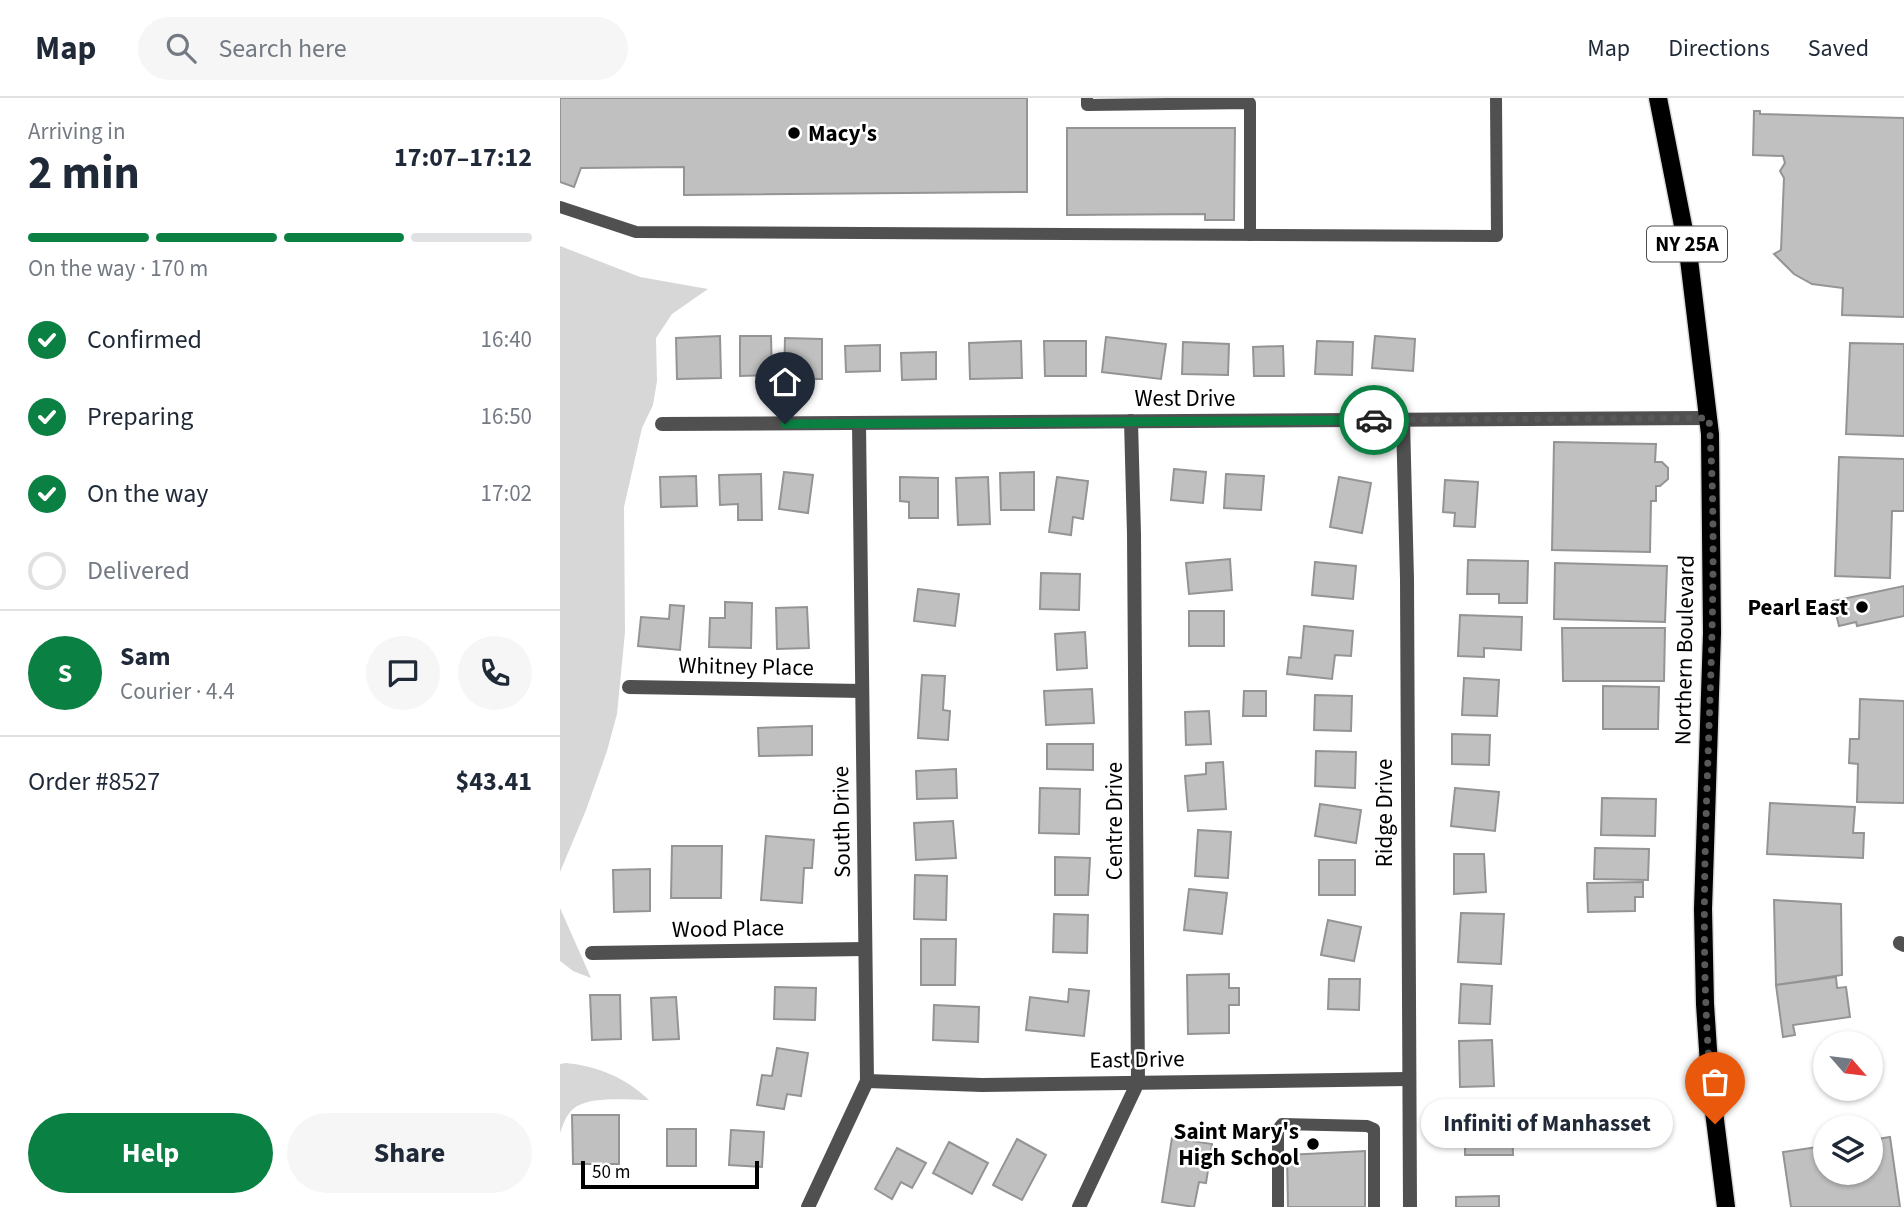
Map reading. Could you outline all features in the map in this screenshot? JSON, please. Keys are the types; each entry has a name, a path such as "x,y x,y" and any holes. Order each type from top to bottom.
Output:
{"main road":[{"name":"Northern Boulevard","path":"1658,98 1688,251 1712,458 1712,633 1703,884 1705,1004 1710,1080 1726,1207"}],"street":[{"name":"West Drive","path":"662,424 1709,418"},
{"name":"Ridge Drive","path":"1403,420 1407,593 1410,1207"},
{"name":"Centre Drive","path":"1079,1207 1138,1082 1131,421"},
{"name":"South Drive","path":"808,1207 867,1081 859,423"},
{"name":"Whitney Place","path":"629,687 862,691"},
{"name":"Wood Place","path":"592,953 865,949"},
{"name":"East Drive","path":"867,1081 982,1085 1408,1079"}],"lane":[{"path":"1087,98 1087,105 1250,103 1250,235"},
{"path":"560,207 636,232 1497,236 1496,98"},
{"path":"1278,1207 1278,1129 1282,1124 1367,1126 1374,1129 1374,1207"}],"shaded area":[{"path":"560,246 640,277 708,289 672,314 656,338 657,381 653,405 642,428 624,507 625,632 617,714 586,810 560,872"},
{"path":"560,908 591,978 573,971 560,961"},
{"path":"566,1063 611,1074 631,1085 649,1100 610,1099 580,1105 568,1114 560,1133 560,1064"}],"building":[{"name":"Macy's","path":"560,98 1027,98 1027,192 684,195 684,167 581,168 574,187 560,182"},
{"path":"1754,111 1760,111 1760,114 1904,118 1904,317 1842,315 1843,288 1812,284 1794,274 1774,254 1781,250 1784,178 1780,171 1785,163 1783,156 1753,155"},
{"path":"1067,128 1235,128 1234,220 1205,220 1205,214 1067,215"},
{"path":"720,336 721,378 677,379 676,338"},
{"path":"740,336 771,336 772,375 740,376"},
{"path":"1375,336 1415,339 1413,371 1372,368"},
{"path":"1106,337 1166,344 1161,379 1102,372"},
{"path":"785,338 822,339 822,379 784,379"},
{"path":"1021,341 1022,378 970,379 969,343"},
{"path":"1044,341 1086,341 1086,376 1045,376"},
{"path":"1317,341 1353,342 1352,375 1315,374"},
{"path":"1183,342 1229,344 1228,375 1182,374"},
{"path":"1850,343 1904,344 1904,436 1846,434"},
{"path":"880,345 880,371 846,372 845,346"},
{"path":"1283,346 1284,376 1254,376 1253,347"},
{"path":"936,352 936,379 902,380 901,353"},
{"path":"1554,442 1656,444 1655,462 1662,462 1668,468 1668,479 1656,486 1656,501 1651,501 1650,552 1552,550"},
{"path":"1839,457 1904,459 1904,511 1892,511 1890,578 1835,576"},
{"path":"1174,469 1206,472 1203,503 1171,500"},
{"path":"784,472 813,475 808,513 779,509"},
{"path":"1034,472 1034,510 1001,510 1000,473"},
{"path":"761,474 762,520 738,520 738,504 720,505 719,475"},
{"path":"1226,474 1264,476 1261,510 1224,508"},
{"path":"696,476 697,506 661,507 660,477"},
{"path":"900,477 938,478 938,518 909,518 909,502 900,501"},
{"path":"988,477 990,524 958,525 956,478"},
{"path":"1057,477 1088,481 1083,519 1073,517 1071,535 1049,532"},
{"path":"1339,477 1371,483 1362,533 1330,527"},
{"path":"1445,480 1478,482 1475,527 1454,526 1455,513 1443,512"},
{"path":"1230,559 1232,590 1189,594 1186,563"},
{"path":"1468,560 1528,561 1527,603 1499,603 1499,594 1467,594"},
{"path":"1315,562 1356,566 1353,599 1312,595"},
{"path":"1555,563 1667,566 1665,622 1554,619"},
{"path":"1041,573 1080,574 1079,610 1040,609"},
{"path":"1904,586 1904,616 1857,626 1856,622 1839,626 1833,601"},
{"path":"918,589 959,594 955,626 914,621"},
{"path":"725,602 752,603 751,648 709,647 710,618 725,618"},
{"path":"670,605 684,606 680,650 638,646 641,617 669,619"},
{"path":"807,607 809,648 777,649 776,608"},
{"path":"1189,611 1224,611 1224,646 1189,646"},
{"path":"1460,615 1522,617 1521,650 1484,648 1484,657 1458,656"},
{"path":"1304,626 1353,631 1351,656 1335,655 1332,679 1287,674 1289,657 1301,658"},
{"path":"1562,628 1665,628 1664,681 1563,681"},
{"path":"1085,632 1087,668 1057,670 1055,634"},
{"path":"922,675 945,676 943,710 950,711 948,740 918,738"},
{"path":"1464,678 1499,680 1497,716 1462,715"},
{"path":"1603,686 1659,687 1658,729 1603,729"},
{"path":"1092,689 1094,723 1046,725 1044,691"},
{"path":"1244,691 1266,691 1266,716 1243,716"},
{"path":"1315,695 1352,696 1351,731 1314,730"},
{"path":"1860,699 1904,701 1904,803 1857,802 1858,764 1849,763 1850,739 1859,739"},
{"path":"1209,711 1211,744 1186,745 1185,712"},
{"path":"812,726 812,755 759,756 758,728"},
{"path":"1452,734 1490,735 1489,765 1452,764"},
{"path":"1047,744 1093,744 1093,770 1047,769"},
{"path":"1316,751 1356,752 1355,788 1315,786"},
{"path":"1223,762 1226,809 1188,811 1185,776 1206,774 1206,763"},
{"path":"956,769 957,798 917,799 916,771"},
{"path":"1040,788 1080,789 1079,834 1039,833"},
{"path":"1455,788 1499,792 1495,831 1451,826"},
{"path":"1602,798 1656,799 1655,836 1601,835"},
{"path":"1770,803 1855,807 1853,833 1864,833 1863,858 1767,854"},
{"path":"1320,804 1361,810 1356,843 1315,836"},
{"path":"953,821 956,858 916,860 914,823"},
{"path":"1198,830 1231,832 1228,878 1195,876"},
{"path":"766,836 814,840 812,868 804,868 802,903 761,900"},
{"path":"672,846 722,846 721,898 671,898"},
{"path":"1595,848 1649,849 1648,880 1594,879"},
{"path":"1454,854 1484,854 1486,892 1454,894"},
{"path":"1055,857 1090,858 1088,895 1055,895"},
{"path":"1319,860 1355,860 1355,895 1319,895"},
{"path":"650,869 650,911 614,912 613,870"},
{"path":"915,875 947,876 946,920 914,919"},
{"path":"1643,882 1643,897 1635,897 1635,911 1588,912 1587,883"},
{"path":"1189,889 1227,893 1222,934 1184,930"},
{"path":"1774,900 1841,904 1842,975 1776,985"},
{"path":"1461,913 1504,914 1501,964 1458,962"},
{"path":"1054,914 1088,915 1087,953 1053,952"},
{"path":"1328,920 1361,927 1354,961 1321,955"},
{"path":"921,939 956,939 955,985 921,985"},
{"path":"1229,974 1229,988 1239,988 1239,1005 1229,1005 1229,1033 1188,1034 1187,975"},
{"path":"1836,977 1837,988 1846,987 1850,1017 1793,1025 1795,1035 1783,1037 1776,985"},
{"path":"1329,979 1360,979 1359,1010 1328,1009"},
{"path":"1461,984 1492,986 1490,1024 1459,1023"},
{"path":"775,987 816,988 815,1020 774,1019"},
{"path":"1069,989 1089,991 1084,1036 1026,1030 1030,997 1068,1002"},
{"path":"590,995 620,995 621,1039 592,1040"},
{"path":"676,997 679,1039 653,1040 651,998"},
{"path":"934,1005 979,1007 978,1042 933,1040"},
{"path":"1492,1040 1494,1086 1460,1087 1459,1041"},
{"path":"777,1048 808,1053 801,1096 787,1094 784,1109 757,1105 762,1075 772,1076"},
{"path":"1465,1106 1503,1106 1503,1131 1512,1131 1513,1155 1465,1155"},
{"path":"572,1115 619,1115 619,1164 573,1164"},
{"path":"667,1129 696,1129 696,1166 667,1166"},
{"path":"731,1130 764,1132 762,1167 729,1165"},
{"path":"1890,1137 1900,1207 1791,1207 1783,1152 1813,1148 1813,1185 1883,1185 1883,1138"},
{"path":"1172,1138 1212,1144 1206,1183 1199,1182 1194,1207 1162,1202"},
{"path":"1017,1139 1046,1155 1022,1200 993,1185"},
{"path":"949,1142 988,1163 972,1194 933,1173"},
{"path":"897,1148 926,1163 912,1188 901,1182 892,1199 875,1189"},
{"path":"1365,1151 1365,1207 1288,1207 1287,1155"},
{"path":"1499,1196 1499,1207 1456,1207 1456,1197"}],"way so far":[{"path":"1374,420 1709,418 1712,458 1712,633 1703,909 1705,1004 1715,1124"}],"place":[{"name":"Macy's","path":"794,133"},
{"name":"Pearl East","path":"1862,607"},
{"name":"Infiniti of Manhasset","path":"1715,1124"},
{"name":"Saint Mary's High School","path":"1313,1144"}],"route":[{"path":"785,424 1374,420"}]}
